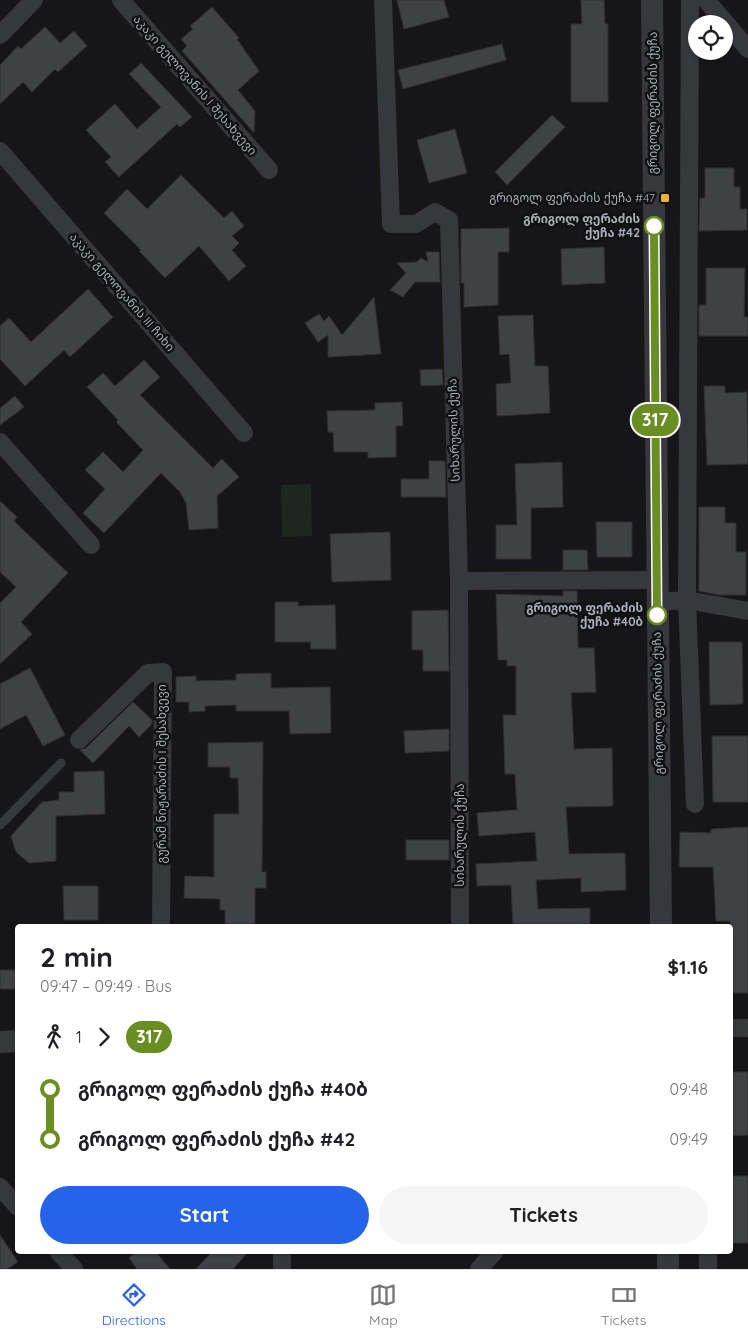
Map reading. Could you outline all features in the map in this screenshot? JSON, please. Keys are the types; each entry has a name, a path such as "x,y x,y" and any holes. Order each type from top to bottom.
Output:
{"street":[{"path":"0,35 34,0"},
{"name":"აკაკი გელოვანის I შესახვევი","path":"121,0 269,170"},
{"name":"სიხარულის ქუჩა","path":"383,0 391,224 416,224 435,212 449,220 458,581 460,924"},
{"name":"გრიგოლ ფერაძის ქუჩა","path":"652,0 656,580 661,924"},
{"path":"690,0 687,600 696,804"},
{"path":"706,0 748,49"},
{"name":"აკაკი გელოვანის III ჩიხი","path":"0,151 244,433"},
{"path":"0,442 91,545"},
{"path":"458,581 656,580"},
{"path":"657,602 687,600 748,610"},
{"name":"გურამ ნიჟარაძის I შესახვევი","path":"79,740 148,673 162,672 161,924"},
{"path":"733,1028 748,1028"},
{"path":"0,1042 15,1041"},
{"path":"0,1188 15,1204"},
{"path":"61,1254 74,1269"},
{"path":"282,1254 282,1269"},
{"path":"479,1269 492,1254"},
{"path":"668,1254 668,1269"},
{"path":"708,1254 708,1269"}],"lane":[{"path":"0,825 61,764"}],"shaded area":[{"path":"311,484 312,536 282,537 281,485"}],"building":[{"path":"397,0 444,0 449,17 404,29"},
{"path":"581,0 604,0 605,24 608,24 608,102 571,102 571,24 582,24"},
{"path":"212,7 239,38 237,39 259,71 238,90 255,111 254,133 182,51 187,46 181,39 193,29 190,26"},
{"path":"45,27 60,43 74,31 87,46 58,72 55,69 32,92 23,82 0,104 0,65 18,46 21,49"},
{"path":"502,44 506,60 403,89 398,70"},
{"path":"141,63 192,117 180,127 177,124 119,177 105,162 111,157 86,130 115,104 137,129 161,107 129,74"},
{"path":"552,115 565,127 507,185 495,172"},
{"path":"455,129 467,173 429,183 417,140"},
{"path":"705,168 734,168 734,187 740,187 740,209 747,209 747,230 699,231 700,198 705,198"},
{"path":"181,175 224,218 232,211 244,226 232,236 239,243 232,250 246,266 229,281 199,246 165,278 139,251 141,250 104,213 127,189 147,209"},
{"path":"509,228 509,252 498,252 498,305 464,307 464,283 461,283 461,229"},
{"path":"604,247 605,283 562,285 561,249"},
{"path":"426,252 439,252 440,282 415,282 403,297 390,290 406,273 397,263 417,262 421,258 428,262"},
{"path":"706,268 745,268 744,317 748,317 748,336 699,336 699,305 706,305"},
{"path":"88,289 113,317 70,357 64,350 25,386 0,359 0,326 9,318 31,342"},
{"path":"374,297 381,354 328,357 328,335 318,342 305,323 319,314 324,321 329,316 342,335"},
{"path":"533,315 535,366 548,366 550,413 497,416 496,384 511,383 509,354 500,355 498,316"},
{"path":"144,360 160,377 140,395 213,468 222,459 239,477 217,496 218,528 189,530 186,503 180,492 161,473 104,533 83,513 105,489 85,470 103,452 123,472 143,450 116,422 118,420 87,387 103,373 115,386"},
{"path":"442,369 443,385 421,386 420,370"},
{"path":"704,386 725,386 725,393 747,392 748,464 707,465"},
{"path":"15,396 24,407 0,425 0,408"},
{"path":"402,402 403,426 396,426 396,457 368,458 368,452 334,452 333,432 328,432 327,411 375,410 375,403"},
{"path":"429,461 445,461 446,497 401,497 401,479 429,479"},
{"path":"562,462 563,507 531,508 531,559 496,559 496,525 517,525 515,464"},
{"path":"0,501 17,517 14,521 68,573 21,622 32,634 0,664 0,603 16,587 0,572"},
{"path":"699,507 725,507 725,523 736,523 736,552 746,552 746,595 719,595 699,591"},
{"path":"596,522 632,522 632,557 597,557"},
{"path":"390,532 391,580 332,582 330,534"},
{"path":"563,550 587,550 588,570 563,570"},
{"path":"563,591 577,591 578,648 594,648 596,692 571,693 574,749 612,748 613,806 566,807 569,854 625,853 626,890 581,892 581,878 536,880 538,909 590,908 590,924 513,924 511,885 477,886 476,864 537,861 535,832 479,836 477,813 517,810 515,774 505,774 503,715 516,715 516,666 507,666 507,660 498,660 496,594 563,596"},
{"path":"275,602 298,602 298,606 335,605 336,649 311,649 310,642 275,642"},
{"path":"448,610 449,671 423,671 423,650 412,650 412,611"},
{"path":"709,642 742,642 743,704 710,705"},
{"path":"30,668 65,735 43,746 26,715 0,729 0,684"},
{"path":"271,673 271,688 330,687 331,733 290,734 289,711 236,711 236,705 205,706 205,711 189,712 189,702 176,702 176,677 196,676 196,681 236,680 236,674"},
{"path":"133,702 152,720 152,724 139,737 129,726 93,763 80,750 86,748"},
{"path":"449,729 449,751 405,753 404,731"},
{"path":"712,736 748,736 748,802 713,802"},
{"path":"263,742 262,872 266,872 266,888 255,888 255,924 225,924 225,910 220,910 220,899 184,898 185,876 214,877 214,814 239,814 238,778 230,778 230,767 208,767 208,743"},
{"path":"104,771 105,814 56,816 56,861 29,863 16,852 11,836 42,802 59,800 59,792 74,792 74,772"},
{"path":"748,827 748,993 733,993 733,924 730,924 730,921 716,921 713,867 679,867 680,832 711,833 711,829"},
{"path":"406,840 449,840 449,860 406,860"},
{"path":"63,886 98,886 98,920 64,920"},
{"path":"0,970 15,970 15,989 0,989"},
{"path":"733,1072 748,1072 748,1135 733,1136"},
{"path":"733,1176 748,1176 748,1243 733,1243"},
{"path":"0,1235 18,1262 7,1269 0,1269"},
{"path":"134,1254 158,1254 170,1269 137,1269 129,1258"},
{"path":"210,1254 246,1254 233,1269 196,1269"}],"bus line":[{"name":"317","path":"654,226 657,615"}],"place":[{"name":"გრიგოლ ფერაძის ქუჩა #47","path":"665,198"},
{"name":"გრიგოლ ფერაძის ქუჩა #42","path":"654,226"},
{"name":"გრიგოლ ფერაძის ქუჩა #40ბ","path":"657,615"}]}
